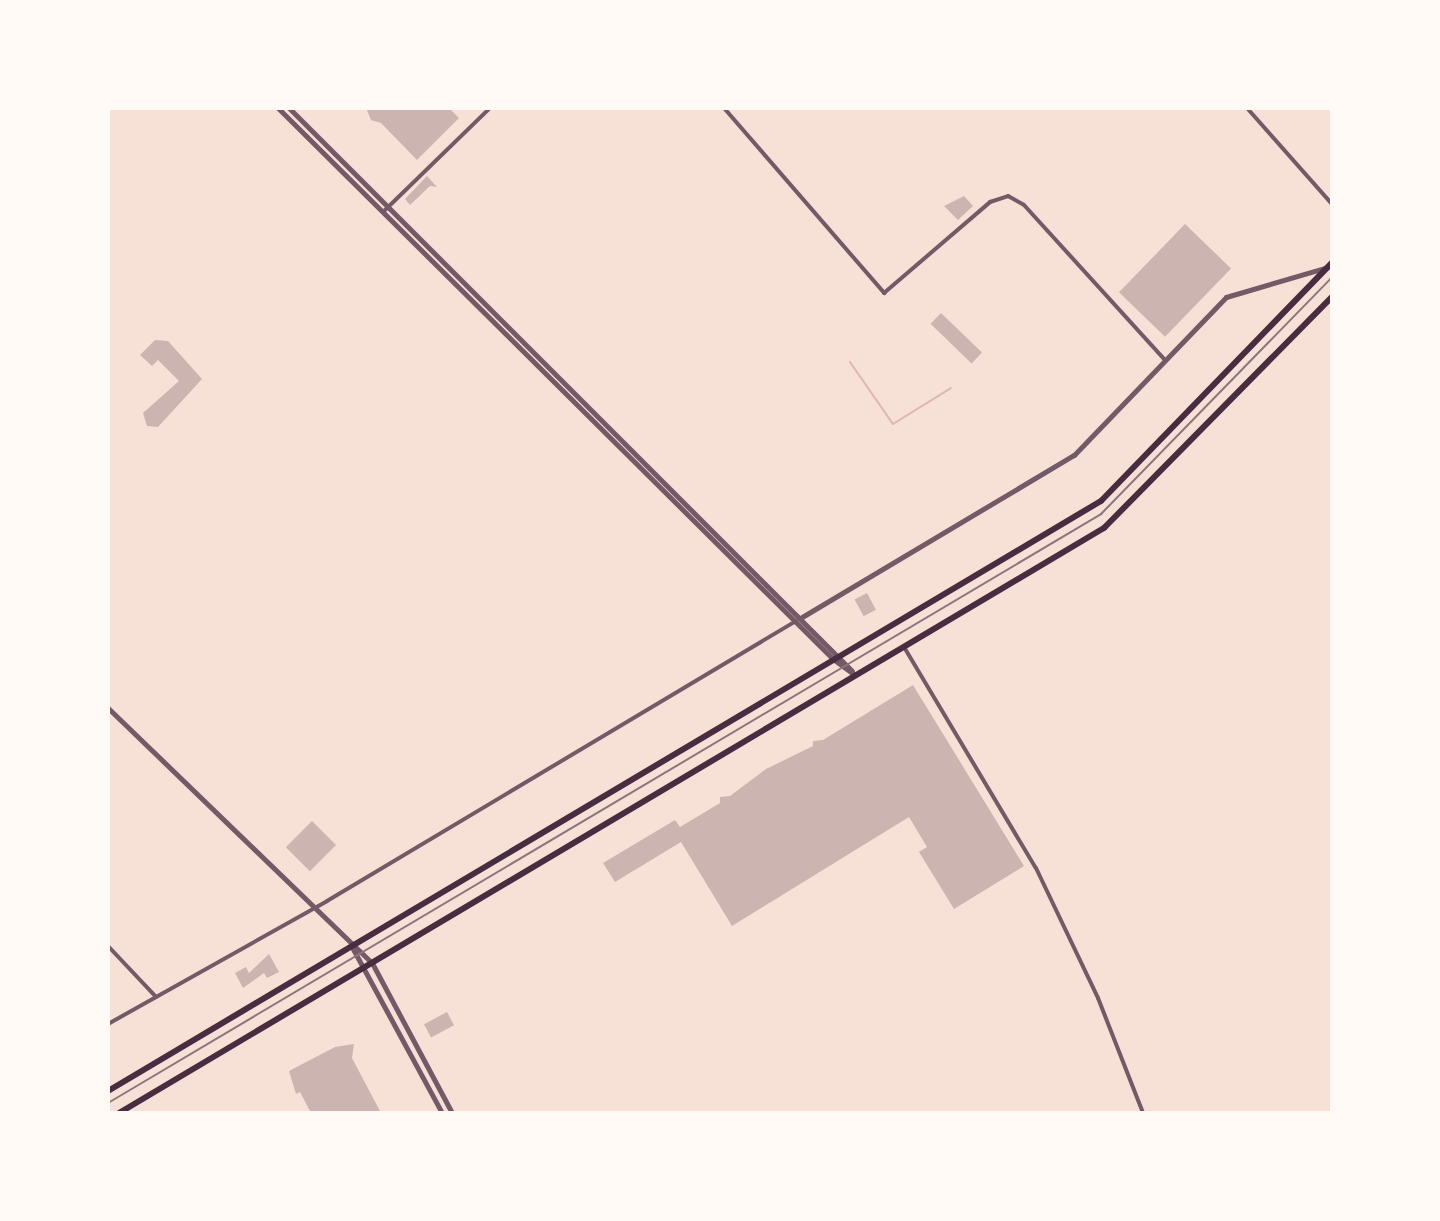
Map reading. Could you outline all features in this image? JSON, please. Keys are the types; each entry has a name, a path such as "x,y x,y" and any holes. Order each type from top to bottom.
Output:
{"main road":[{"path":"108,1091 1112,493 1330,265"},
{"path":"119,1113 1114,521 1332,297"}],"street":[{"path":"278,108 802,617 855,675"},
{"path":"289,108 386,210 795,622 837,657"},
{"path":"386,210 490,108"},
{"path":"724,108 884,293 990,202 1008,196 1024,205 1165,360"},
{"path":"1247,108 1332,204"},
{"path":"108,1024 314,909 1074,455 1226,297 1330,265"},
{"path":"904,647 1036,868 1098,998 1143,1113"},
{"path":"108,708 372,963 452,1113"},
{"path":"351,945 442,1113"},
{"path":"108,946 156,997"}],"building":[{"path":"366,108 449,108 459,118 417,160 381,123 371,120"},
{"path":"427,176 437,187 430,186 410,205 405,199"},
{"path":"964,196 973,206 958,220 944,206"},
{"path":"1185,224 1231,268 1165,337 1119,292"},
{"path":"941,313 982,353 972,363 931,324"},
{"path":"155,340 168,341 202,379 158,427 147,426 143,413 179,381 158,360 152,366 140,355"},
{"path":"867,593 876,610 864,616 855,600"},
{"path":"913,685 1024,866 954,909 919,852 927,847 909,817 732,926 681,842 615,882 603,863 675,820 680,827 720,803 720,797 730,796 766,769 813,746 813,741 823,740"},
{"path":"312,821 336,845 310,871 286,847"},
{"path":"269,954 279,972 267,978 264,973 243,988 235,973 246,967 249,973"},
{"path":"447,1012 454,1025 431,1037 424,1024"},
{"path":"354,1044 352,1058 381,1113 311,1113 300,1092 296,1094 289,1071 335,1047"}],"waterway":[{"path":"850,362 893,424 951,388"}],"tram line":[{"path":"108,1103 1101,514 1332,277"}]}
